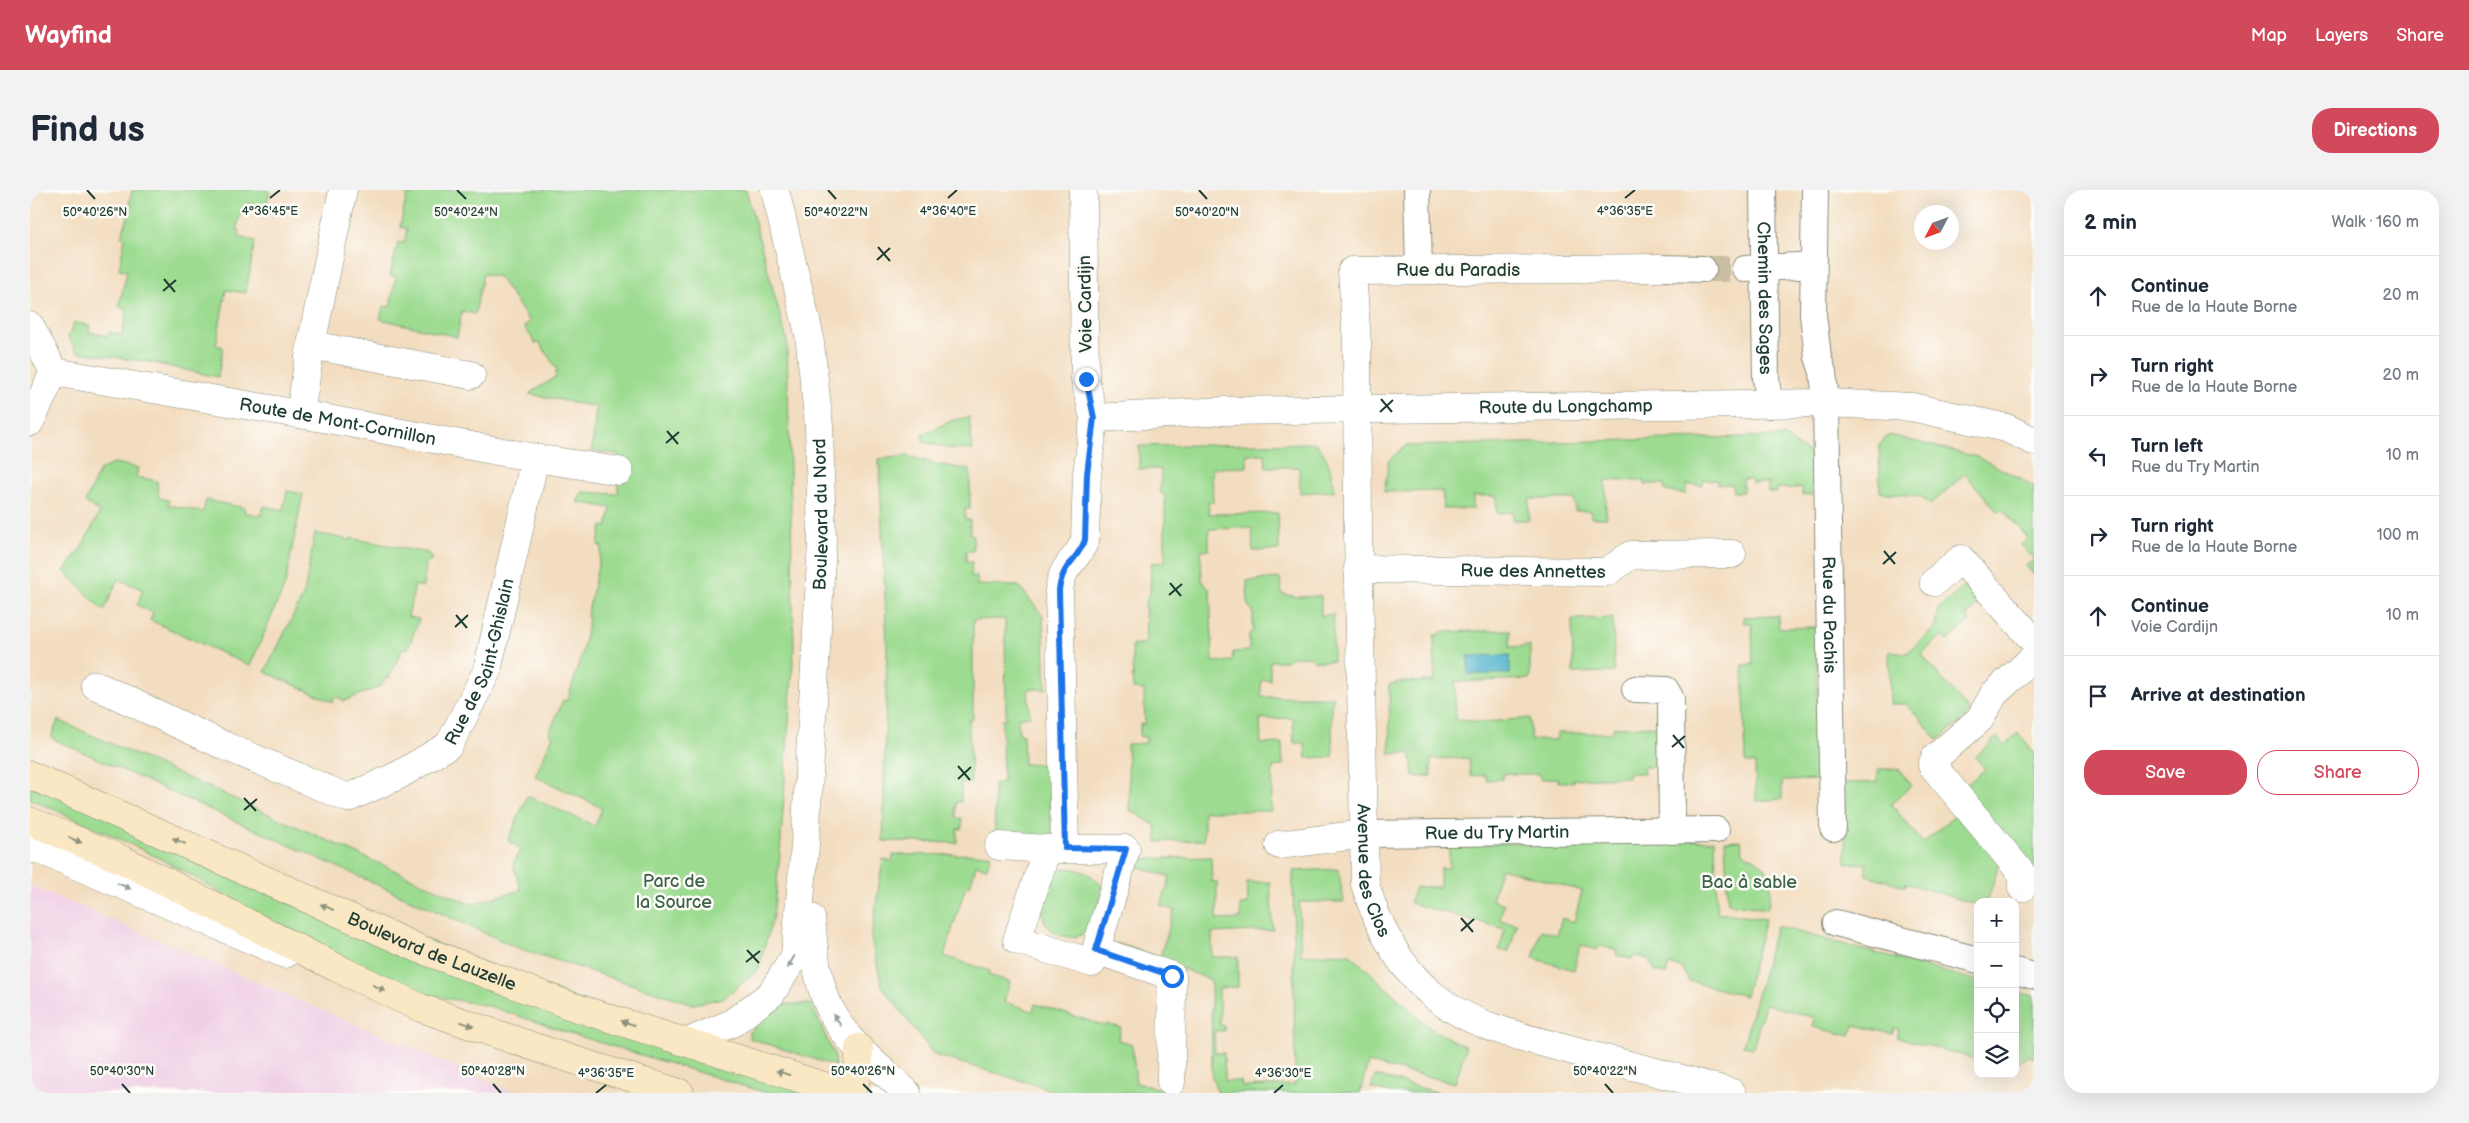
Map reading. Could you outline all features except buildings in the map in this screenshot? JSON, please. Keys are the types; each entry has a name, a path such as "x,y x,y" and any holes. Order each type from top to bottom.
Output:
{"main road":[{"name":"Boulevard de Lauzelle","path":"30,775 420,949 571,1006 846,1093"},
{"path":"30,821 123,860 337,968 421,1008 555,1054 680,1093"},
{"path":"851,1093 858,1073 859,1048"}],"street":[{"path":"300,414 311,346 343,190"},
{"name":"Boulevard du Nord","path":"688,1042 732,1023 771,994 795,956 805,844 822,542 819,426 809,334 775,190"},
{"name":"Voie Cardijn","path":"1083,190 1086,379 1094,418 1087,474 1085,540 1082,549 1064,570 1059,590 1056,849 1017,940 1092,963 1096,950"},
{"path":"1416,190 1419,270"},
{"name":"Chemin des Sages","path":"1763,190 1755,269 1769,404"},
{"path":"1815,190 1813,315 1826,402"},
{"path":"1755,269 1813,265"},
{"name":"Rue du Paradis","path":"1358,409 1357,343 1352,271 1659,268 1703,270"},
{"path":"30,326 54,372 30,422"},
{"path":"311,346 471,375"},
{"name":"Route de Mont-Cornillon","path":"54,372 300,414 535,458 619,471"},
{"name":"Route du Longchamp","path":"1094,418 1217,412 1826,402 1912,407 2006,428 2034,441"},
{"name":"Rue du Pachis","path":"1826,402 1833,828"},
{"name":"Avenue des Clos","path":"1358,409 1358,569 1362,834 1365,884 1375,916 1389,942 1409,970 1434,996 1463,1015 1504,1032 1732,1093"},
{"name":"Rue de Saint-Ghislain","path":"96,685 225,746 348,798 399,775 449,745 487,671 535,458"},
{"name":"Rue des Annettes","path":"1358,569 1607,572 1631,555 1732,554"},
{"path":"1934,582 1961,559 2034,641"},
{"path":"2022,888 2025,878 2020,871 1932,765 1936,758 1980,719 1994,694 2034,657"},
{"path":"1635,689 1666,690 1671,699 1672,831"},
{"name":"Rue du Try Martin","path":"1279,845 1362,834 1716,830"},
{"name":"Boulevard du Nord","path":"805,844 815,959 822,986 836,1019 859,1048 907,1093"},
{"path":"999,846 1056,849 1126,849 1096,950 1172,976 1171,1082"},
{"path":"30,849 38,850 301,961 337,968"},
{"path":"1836,923 1974,959"},
{"path":"2019,972 2034,976"}],"shaded area":[{"path":"30,885 516,1093 30,1093"}],"green space":[{"path":"132,190 270,190 266,207 247,203 245,209 241,209 237,229 240,230 239,237 255,241 246,293 226,290 216,345 223,347 218,377 149,362 77,352 68,337 74,322 90,326 89,332 108,336 109,332 122,335 127,309 119,307 127,271 119,269 125,238 121,237 132,205 129,204"},
{"name":"Parc de la Source","path":"414,190 746,190 787,341 794,646 780,854 773,916 758,970 724,998 693,1004 518,948 51,738 58,720 470,904 521,890 513,864 521,849 508,841 527,796 595,826 602,808 535,776 553,736 549,733 563,700 567,701 582,654 589,618 587,617 602,547 598,545 602,526 607,527 611,508 577,502 582,492 618,494 618,454 592,451 596,407 529,394 557,376 555,373 558,371 539,342 536,344 524,326 530,322 499,277 483,274 475,314 462,311 457,337 380,319 383,306 390,307 396,277 390,276 398,242 404,243 407,229 400,227 407,194 413,195"},
{"path":"969,417 973,450 951,449 924,442 922,434 953,420"},
{"path":"1889,435 1978,457 2034,486 2034,559 2021,545 2028,538 2002,509 1998,512 1965,474 1930,505 1922,497 1880,492 1879,444"},
{"path":"1784,436 1810,454 1813,495 1802,495 1802,488 1777,488 1777,492 1768,492 1768,483 1752,483 1751,479 1743,479 1743,492 1733,492 1732,484 1717,485 1717,480 1703,480 1703,485 1686,485 1686,494 1665,491 1664,484 1645,484 1644,480 1606,480 1606,518 1591,518 1591,511 1575,511 1574,499 1529,499 1529,520 1513,520 1513,512 1497,513 1496,496 1473,496 1473,509 1443,509 1442,491 1384,492 1389,460 1405,446"},
{"path":"1315,443 1327,459 1334,491 1300,493 1299,467 1266,467 1265,454 1247,454 1247,467 1212,468 1213,503 1208,502 1209,514 1278,513 1279,550 1253,551 1252,528 1209,529 1209,550 1201,551 1202,581 1210,590 1213,662 1232,661 1233,652 1249,651 1249,634 1253,631 1253,611 1248,606 1247,581 1280,578 1282,594 1298,597 1321,596 1321,616 1333,614 1333,661 1315,661 1310,656 1291,657 1287,661 1270,661 1270,680 1261,680 1261,697 1334,697 1331,706 1333,757 1306,758 1305,743 1294,743 1293,718 1260,719 1261,744 1282,743 1283,766 1273,767 1271,811 1204,811 1204,840 1157,842 1156,826 1130,810 1127,744 1146,743 1146,737 1140,737 1140,724 1145,724 1144,690 1133,689 1132,645 1146,643 1145,602 1150,593 1151,563 1165,562 1165,496 1160,492 1161,469 1139,469 1139,446"},
{"path":"908,456 936,464 970,470 970,509 965,509 965,520 970,520 970,534 973,535 973,551 966,551 966,562 972,562 971,576 977,576 977,585 1019,586 1043,616 1046,689 1028,689 1030,716 1018,718 1019,734 1023,735 1024,764 1049,764 1052,834 1046,838 995,841 994,783 1003,782 1002,719 1006,719 1005,619 973,620 973,719 969,720 971,783 961,783 961,802 956,802 956,818 962,818 962,829 957,829 957,843 883,841 887,645 879,459"},
{"path":"115,463 138,468 136,477 157,481 159,498 169,500 168,505 203,512 206,500 245,508 244,512 261,516 264,506 283,510 287,491 303,494 285,585 250,666 150,620 153,613 137,605 143,590 118,579 104,611 64,571 81,548 100,512 85,502 100,470"},
{"path":"315,533 428,553 432,559 426,563 423,587 415,585 408,617 419,619 408,649 403,648 389,678 386,677 381,686 344,701 335,696 333,702 265,672 304,594"},
{"path":"2034,559 2034,575 2026,566"},
{"path":"1965,586 1981,603 1966,616 1970,621 1947,641 1942,636 1921,654 1971,713 1938,740 1907,704 1890,704 1889,651 1907,653 1936,627 1938,609"},
{"path":"1778,616 1779,628 1816,627 1819,780 1782,781 1782,799 1756,801 1755,763 1746,763 1743,665 1753,665 1752,623 1744,623 1743,617"},
{"path":"1613,618 1614,672 1573,673 1572,619"},
{"path":"1510,630 1510,647 1530,646 1530,679 1455,682 1456,720 1486,722 1530,718 1531,740 1556,740 1557,733 1613,733 1613,727 1663,726 1664,767 1643,767 1644,773 1628,773 1628,777 1573,779 1573,782 1558,782 1558,778 1540,779 1539,774 1503,774 1503,779 1486,780 1486,775 1470,776 1469,758 1431,759 1431,776 1414,777 1410,753 1390,754 1389,685 1400,682 1435,681 1434,635 1440,635 1441,632"},
{"path":"2018,733 2034,752 2034,870 1963,788 1985,769 1975,757 1997,737 2005,745"},
{"path":"1878,769 1899,769 1911,786 1891,804 1923,843 1958,813 2000,862 1988,898 1974,898 1974,904 1906,883 1905,886 1866,875 1866,863 1846,864 1843,783 1878,782"},
{"path":"30,785 818,1093 767,1093 575,1035 489,1006 428,995 411,989 253,916 201,881 145,851 30,799"},
{"path":"1715,840 1717,912 1765,919 1745,996 1689,981 1681,967 1669,965 1666,974 1656,972 1648,959 1634,955 1632,959 1616,955 1617,950 1599,946 1597,950 1580,945 1574,970 1533,958 1541,930 1557,935 1562,918 1574,922 1582,891 1501,868 1492,900 1504,904 1500,920 1517,924 1509,952 1499,950 1505,929 1410,903 1415,887 1440,887 1440,868 1449,868 1449,848 1440,848 1440,844"},
{"name":"Bac à sable","path":"1741,840 1743,853 1759,862 1765,868 1768,875 1770,891 1767,909 1728,903 1725,841"},
{"path":"991,854 987,868 976,865 970,886 966,885 944,956 990,971 989,975 1010,982 1004,1002 1033,1011 1035,1004 1106,1026 1107,1024 1121,1028 1118,1040 1132,1044 1136,1083 1177,1093 1058,1093 934,1055 882,986 871,938 883,859 892,862 893,855"},
{"path":"1211,857 1212,882 1217,882 1217,920 1241,919 1240,905 1248,904 1247,882 1270,882 1273,930 1212,933 1212,957 1238,957 1238,987 1219,988 1220,1025 1224,1026 1224,1031 1214,1031 1215,1053 1224,1053 1225,1081 1241,1081 1242,1087 1295,1085 1293,871 1338,869 1344,902 1299,902 1301,955 1349,953 1431,1029 1466,1047 1455,1083 1368,1063 1360,1093 1218,1093 1212,1077 1211,980 1116,943 1160,957 1174,910 1161,906 1170,877 1132,865 1132,859"},
{"path":"1067,868 1088,874 1096,879 1103,888 1093,922 1087,931 1074,937 1060,935 1053,931 1044,920 1043,913 1046,898 1056,872"},
{"path":"1776,926 1974,980 1974,1059 1897,1037 1899,1030 1894,1028 1892,1034 1854,1025 1851,1036 1813,1027 1815,1018 1765,1004 1753,1048 1743,1046"},
{"path":"2019,992 2034,996 2034,1058 2029,1056 2019,1062"},
{"path":"781,1004 811,1004 834,1055 835,1066 749,1038 749,1032"},
{"path":"1375,1076 1441,1093 1389,1093 1371,1088"}],"water":[{"path":"1510,655 1510,674 1468,674 1468,656"}],"tunnel":[{"path":"1703,269 1745,269"}],"route":[{"path":"1086,379 1094,418 1087,474 1085,540 1082,549 1064,570 1059,590 1065,848 1126,849 1096,950 1172,976"}]}
